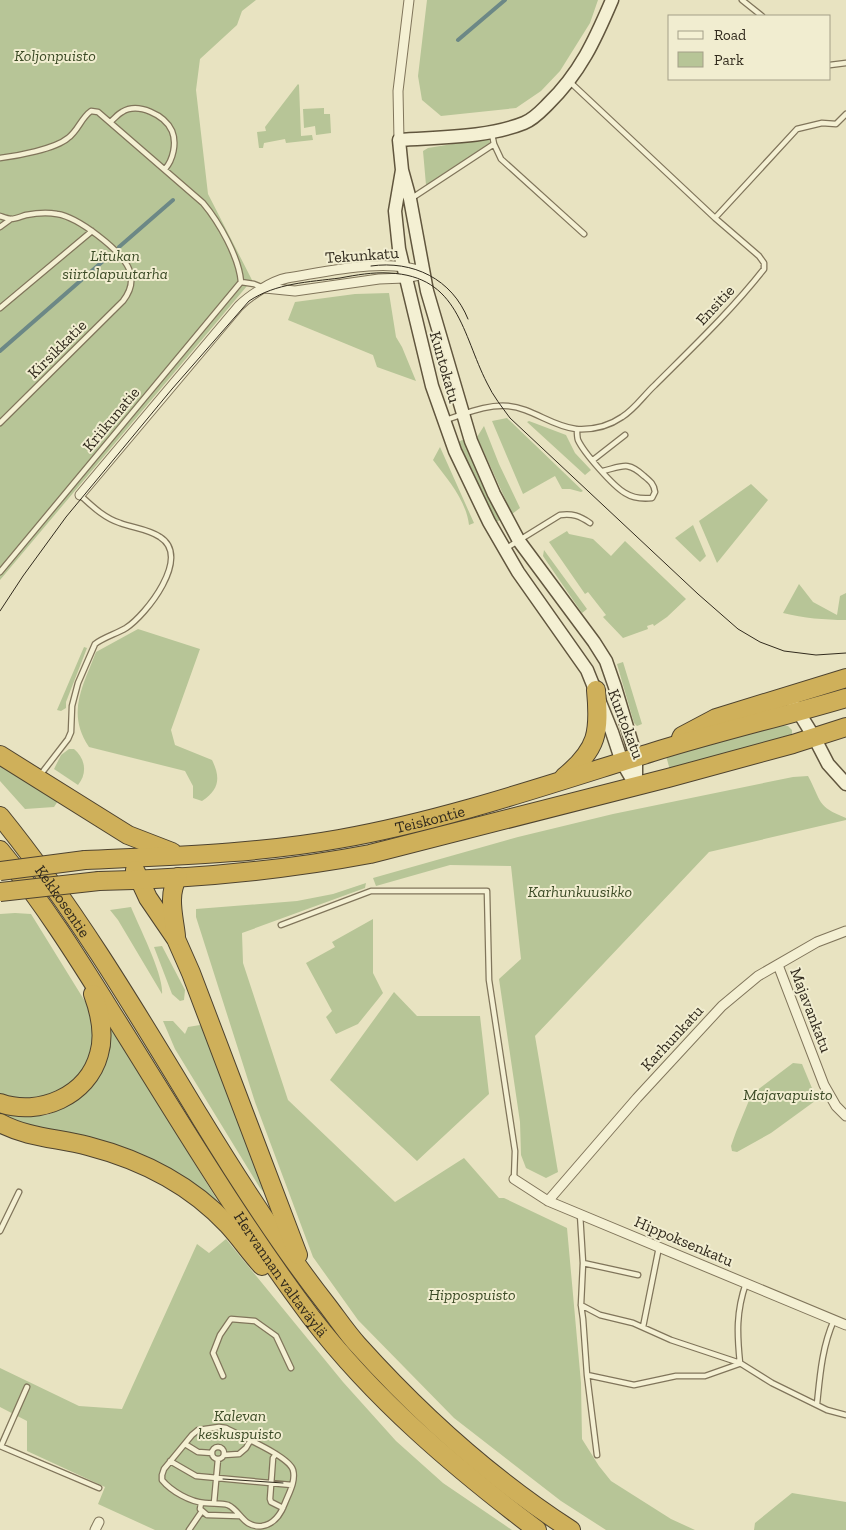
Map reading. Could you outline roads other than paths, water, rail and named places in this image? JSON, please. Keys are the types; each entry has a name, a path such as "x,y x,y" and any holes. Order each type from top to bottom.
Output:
{"highway":[{"path":"678,745 682,736 716,718 846,678"},
{"path":"560,780 587,756 593,743 597,722 596,690"},
{"name":"Teiskontie","path":"0,871 85,860 225,853 297,846 357,836 446,814 629,759 846,698"},
{"name":"Teiskontie","path":"0,892 103,881 270,870 370,854 636,786 846,727"},
{"path":"0,755 128,835 177,855"},
{"name":"Kekkosentie","path":"0,816 71,910 123,990"},
{"path":"103,881 116,877 127,865 131,849 128,835"},
{"name":"Kekkosentie","path":"0,850 18,872 84,967"},
{"path":"130,857 139,879 157,912 176,939 228,1068 308,1281"},
{"path":"176,939 172,901 174,886 178,877"},
{"path":"0,1103 18,1108 52,1104 80,1086 95,1066 101,1045 101,1026 97,1006 84,967"},
{"name":"Hervannan valtaväylä","path":"84,967 223,1191 312,1318 342,1355 404,1420 485,1490 537,1530"},
{"name":"Hervannan valtaväylä","path":"123,990 240,1182 308,1281 357,1344 448,1436 499,1478 571,1530"},
{"path":"0,1123 34,1136 104,1150 157,1171 196,1195 228,1226 262,1267 285,1281"}],"street":[{"name":"Kuntokatu","path":"409,0 398,91 402,170 410,199 423,272 463,415 481,464 519,541 606,661 616,687 629,759 636,786"},
{"path":"399,140 481,134 525,123 539,114 570,81 587,55 612,0"},
{"name":"Kuntokatu","path":"402,170 395,211 399,249 432,386 444,420 467,477 504,549 586,670 612,732 629,759"},
{"name":"Tekunkatu","path":"80,495 239,306 249,297 276,280 287,278 376,266 402,266 423,272"},
{"name":"Tekunkatu","path":"265,288 295,291 378,279 405,278 423,272"},
{"path":"788,695 800,712 828,764 846,784"},
{"name":"Karhunkatu","path":"548,1201 722,1006 758,976 817,942 846,931"},
{"name":"Majavankatu","path":"778,965 824,1085 836,1106 846,1116"},
{"name":"Hippoksenkatu","path":"514,1180 548,1201 846,1325"}],"lane":[{"path":"742,0 761,15"},
{"path":"831,65 846,63"},
{"name":"Ensitie","path":"444,420 497,406 509,406 562,427 577,429 594,428 608,424 623,416 683,358 764,270 764,263 759,256 715,218 570,81"},
{"path":"110,122 123,111 135,109 145,110 168,125 173,133 174,144 172,157 165,169"},
{"path":"0,158 58,144 68,138 91,111 98,112 204,203 213,215 236,260 242,282 265,288"},
{"path":"715,218 797,129 822,123 836,124 846,114"},
{"path":"492,131 494,144 502,160 584,234"},
{"path":"410,199 494,144"},
{"path":"0,227 11,219 40,213 70,217 92,231 0,308"},
{"path":"0,216 11,219"},
{"name":"Kirsikkatie","path":"0,423 123,301 130,291 130,270 127,265 113,249 92,231"},
{"name":"Kriikunatie","path":"0,572 242,282"},
{"path":"577,429 577,438 593,460 611,481 625,494 635,498 652,498 656,492 653,485 631,466 626,465 603,471"},
{"path":"593,460 625,435"},
{"path":"38,778 68,739 71,732 72,706 78,683 95,644 136,620 156,598 165,580 170,563 168,546 162,538 108,518 80,495"},
{"path":"504,549 560,515 581,516 590,523"},
{"path":"281,925 371,891 486,892 489,980 515,1151 514,1180"},
{"path":"0,1231 19,1192"},
{"path":"580,1214 583,1263 581,1305 584,1318 587,1375 597,1455"},
{"path":"643,1327 659,1247"},
{"path":"583,1263 638,1275"},
{"path":"740,1363 737,1328 742,1295 746,1283"},
{"path":"581,1305 600,1315 643,1327 671,1340 740,1363 772,1382 827,1410 846,1415"},
{"path":"223,1376 213,1353 220,1335 231,1319 256,1321 276,1336 291,1368"},
{"path":"817,1404 821,1362 834,1320"},
{"path":"587,1375 634,1385 676,1376 705,1376 740,1363"},
{"path":"27,1387 1,1446 99,1488"},
{"path":"219,1427 226,1428 284,1458 293,1469 292,1485 283,1508 275,1521 261,1526 254,1526 239,1516 228,1505 201,1503 187,1498 164,1482 162,1475 170,1461 185,1444 198,1430 219,1427"},
{"path":"218,1459 224,1455 239,1454 250,1441"},
{"path":"185,1444 198,1452 212,1453"},
{"path":"212,1453 215,1448 219,1448 224,1451 224,1455"},
{"path":"212,1453 213,1457 218,1459"},
{"path":"276,1454 273,1458 271,1502 283,1508"},
{"path":"214,1503 218,1459"},
{"path":"170,1461 196,1476 292,1485"},
{"path":"201,1503 200,1509 207,1515 239,1516"},
{"path":"190,1530 202,1512"}],"waterway":[{"path":"458,40 505,0"},
{"path":"119,247 173,200"},
{"path":"0,351 110,255"}],"tram line":[{"path":"371,266 402,266 429,275 452,293 468,319"},
{"path":"0,611 66,517 172,389 249,301 270,290 293,284 364,274 389,273 412,277 430,285 444,296 455,311 463,327 489,388 510,418 738,629 760,642 784,651 816,655 846,653"},
{"path":"223,1479 283,1483"}],"park label":[{"name":"Koljonpuisto","path":"55,55"},
{"name":"Litukan siirtolapuutarha","path":"115,264"},
{"name":"Karhunkuusikko","path":"580,891"},
{"name":"Majavapuisto","path":"788,1094"},
{"name":"Hippospuisto","path":"472,1294"},
{"name":"Kalevan keskuspuisto","path":"240,1424"}]}
